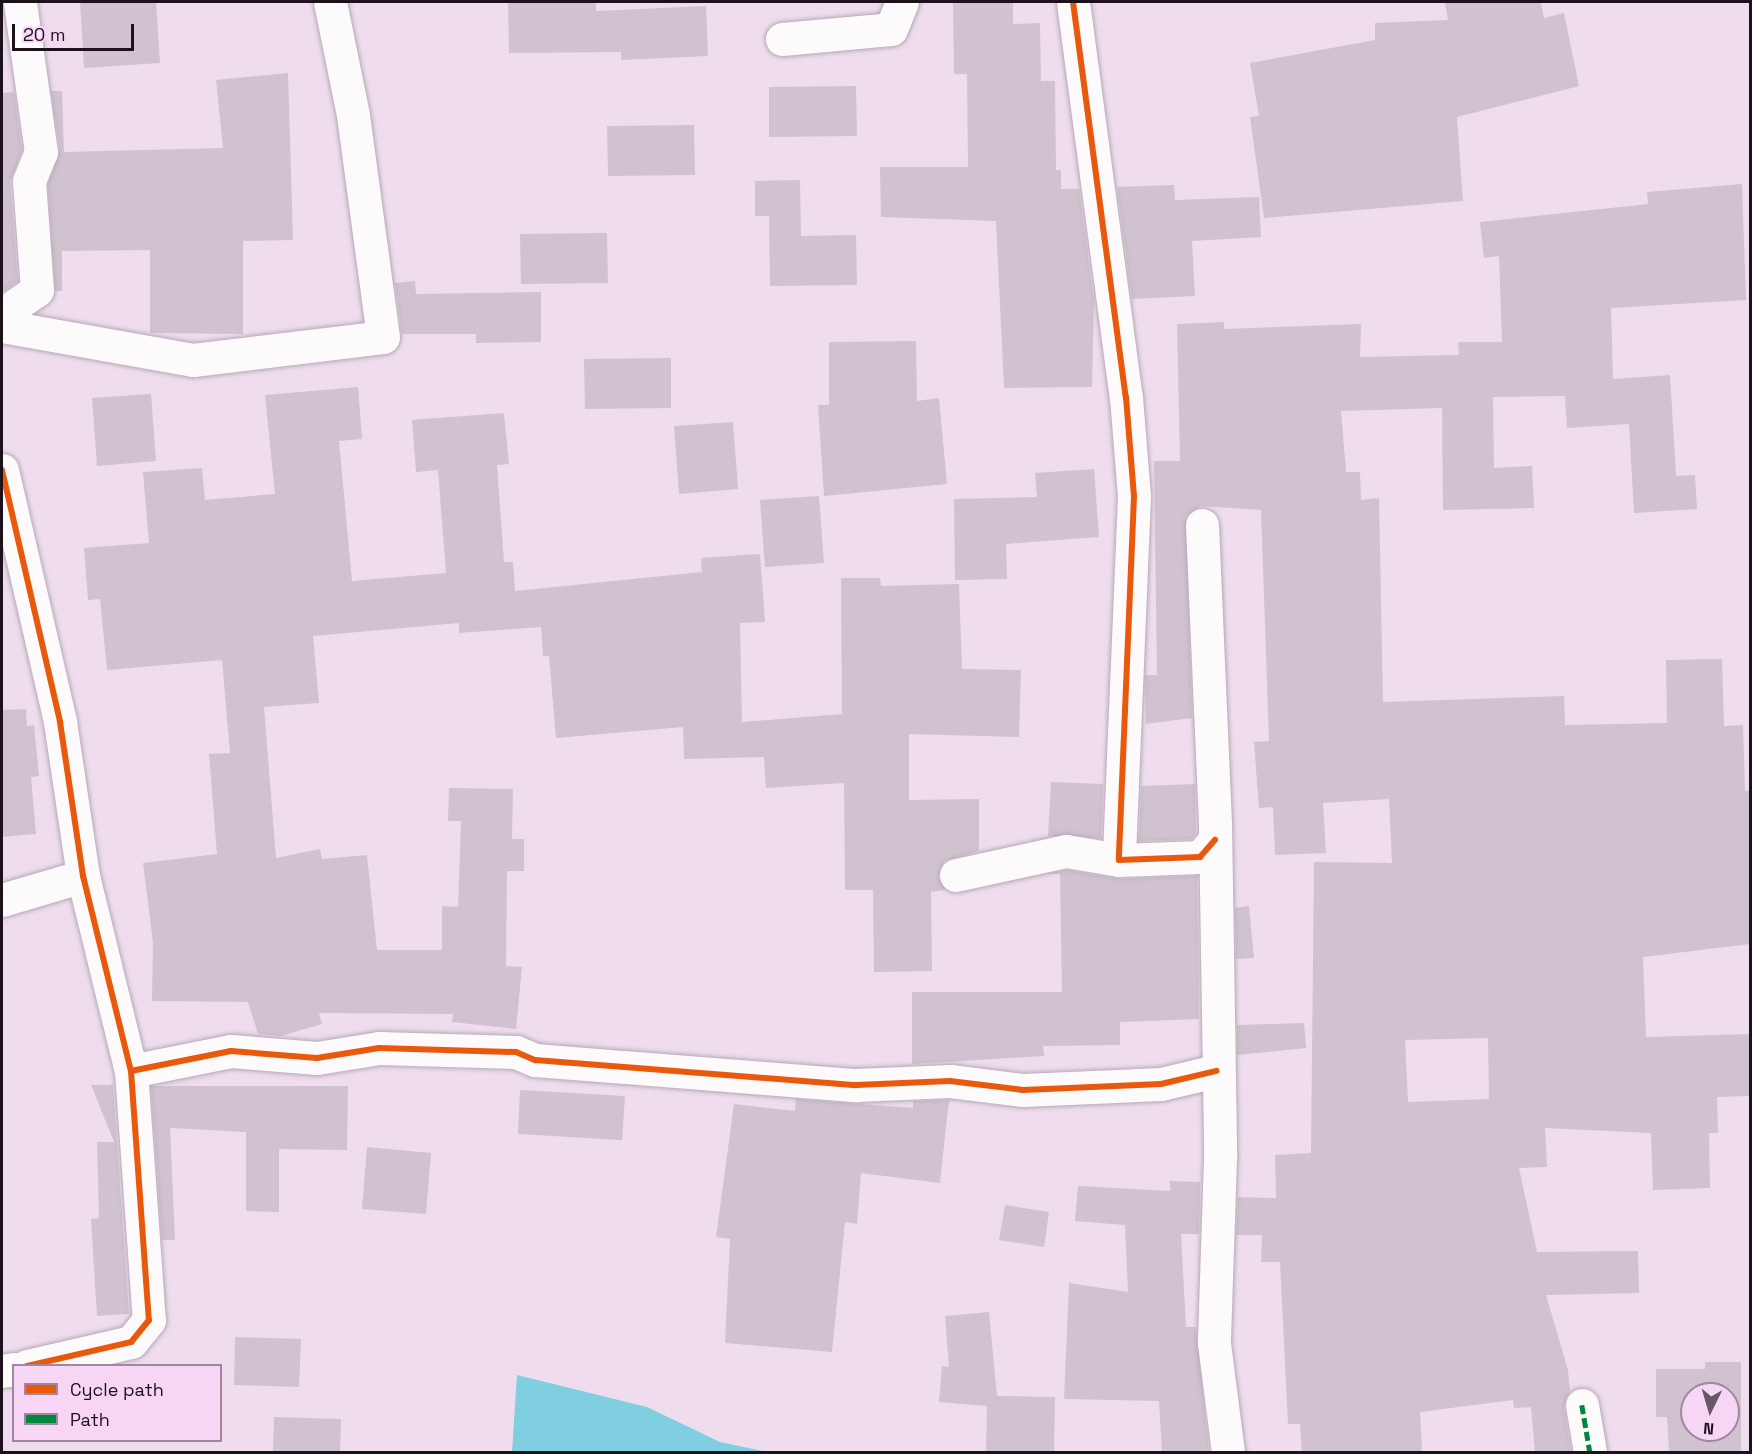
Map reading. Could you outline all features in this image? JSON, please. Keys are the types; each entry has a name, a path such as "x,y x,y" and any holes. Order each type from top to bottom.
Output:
{"street":[{"path":"2,314 37,290 29,181 41,152 20,2"},
{"path":"2,326 193,360 383,337 353,115 330,2"},
{"path":"782,39 891,29 902,2"},
{"path":"1073,2 1126,397 1134,496 1119,861"},
{"path":"2,470 60,722 83,876 131,1071 149,1320 131,1342 32,1364"},
{"path":"1202,525 1215,840 1216,1071 1220,1158 1214,1343 1228,1452"},
{"path":"956,875 1066,851 1119,861 1200,857 1215,840"},
{"path":"2,900 83,876"},
{"path":"131,1071 231,1051 317,1058 379,1048 516,1052 535,1060 856,1085 950,1081 1023,1090 1161,1084 1216,1071"},
{"path":"1582,1406 1590,1452"}],"water":[{"path":"517,1375 647,1407 720,1442 768,1452 512,1452"}],"building":[{"path":"80,2 156,2 160,63 84,68"},
{"path":"596,2 596,11 706,6 708,56 621,60 621,52 509,53 508,3"},
{"path":"953,2 1013,2 1013,24 1040,23 1041,81 1055,81 1056,170 1061,170 1061,189 1079,189 1094,301 1092,387 1004,388 996,221 881,217 880,167 968,167 967,74 954,74"},
{"path":"1445,2 1541,2 1544,18 1564,13 1579,86 1457,117 1463,201 1264,218 1250,117 1259,116 1250,63 1375,40 1375,23 1448,20"},
{"path":"288,73 293,240 243,241 243,334 150,333 150,250 62,251 62,291 55,291 48,184 60,150 51,91 62,91 64,152 223,148 216,80"},
{"path":"856,86 857,136 769,137 769,87"},
{"path":"14,92 22,150 10,182 18,281 2,292 2,93"},
{"path":"694,125 695,175 608,176 607,126"},
{"path":"800,180 801,236 856,235 857,285 770,286 769,216 755,216 755,181"},
{"path":"1742,184 1746,300 1611,308 1613,379 1670,375 1676,476 1695,475 1697,509 1634,513 1629,424 1567,428 1565,396 1493,397 1494,468 1532,466 1534,508 1443,510 1442,408 1341,411 1346,472 1360,472 1361,500 1379,498 1383,702 1564,696 1565,725 1667,723 1666,660 1722,659 1724,726 1743,725 1745,791 1750,791 1750,944 1643,957 1646,1037 1750,1034 1750,1096 1717,1097 1718,1133 1709,1133 1710,1188 1653,1190 1651,1133 1545,1128 1547,1167 1519,1168 1537,1252 1638,1251 1639,1293 1546,1295 1568,1370 1570,1391 1564,1408 1571,1452 1535,1452 1531,1407 1514,1408 1513,1400 1420,1412 1422,1452 1302,1452 1300,1424 1288,1424 1280,1262 1261,1262 1262,1235 1236,1235 1238,1197 1276,1198 1275,1155 1311,1153 1314,862 1392,863 1389,799 1323,803 1326,853 1275,855 1273,807 1259,808 1254,742 1269,741 1261,510 1201,506 1186,516 1192,718 1146,724 1145,675 1157,675 1154,461 1180,461 1177,324 1224,322 1224,329 1361,324 1360,357 1459,355 1458,342 1502,342 1499,256 1484,258 1480,222 1648,204 1647,192","holes":["1488,1038 1489,1099 1408,1102 1405,1040"]},
{"path":"1174,185 1175,200 1259,197 1261,237 1192,241 1195,296 1132,299 1117,187"},
{"path":"607,233 608,283 521,284 520,234"},
{"path":"415,281 416,294 541,292 541,342 476,343 476,334 402,334 395,283"},
{"path":"916,341 917,401 939,398 947,484 824,496 818,405 829,405 829,342"},
{"path":"671,358 671,408 585,409 584,359"},
{"path":"358,387 362,439 339,441 352,581 446,573 438,470 416,472 412,420 504,413 509,464 497,465 504,562 513,562 515,591 702,572 701,558 760,554 765,622 740,623 742,722 842,714 841,578 880,578 881,586 959,584 962,669 1021,670 1019,737 909,734 909,800 979,799 979,851 944,861 938,878 946,890 931,892 932,971 874,972 873,890 845,890 844,783 766,788 764,757 684,759 683,727 556,738 549,656 543,656 541,627 459,633 459,623 313,636 319,703 264,707 276,858 320,849 322,859 367,855 377,950 442,950 442,906 458,907 461,821 448,821 449,788 513,789 512,839 524,839 524,871 507,871 506,966 522,967 516,1029 452,1022 453,1014 319,1013 322,1024 281,1036 258,1034 248,1002 152,1001 153,943 143,863 217,854 209,754 230,753 222,660 107,670 100,599 88,600 84,548 149,543 143,472 202,468 205,500 275,494 265,395"},
{"path":"151,394 156,461 97,466 92,398"},
{"path":"733,422 738,489 679,494 674,426"},
{"path":"1094,469 1099,537 1006,544 1007,579 955,580 954,499 1037,497 1035,473"},
{"path":"819,496 824,563 765,567 760,500"},
{"path":"26,709 27,726 34,725 39,776 31,777 36,834 2,837 2,710"},
{"path":"1051,782 1103,784 1101,838 1048,836"},
{"path":"1195,784 1196,833 1191,839 1139,841 1141,786"},
{"path":"1066,870 1120,879 1197,876 1199,1019 1120,1022 1120,1045 1043,1046 1044,1056 912,1064 912,992 1062,992 1060,874 1046,874"},
{"path":"1249,906 1254,958 1236,959 1235,908"},
{"path":"1304,1023 1306,1048 1237,1055 1237,1025"},
{"path":"91,1085 113,1085 129,1314 97,1316 91,1219 99,1218 97,1142 114,1142"},
{"path":"151,1086 348,1086 347,1150 279,1149 279,1212 246,1211 246,1132 170,1128 175,1240 162,1240"},
{"path":"520,1090 625,1096 622,1140 518,1134"},
{"path":"796,1099 913,1108 913,1101 949,1100 940,1183 861,1173 857,1224 845,1222 832,1352 725,1343 730,1239 716,1237 734,1104 795,1111"},
{"path":"367,1147 431,1153 426,1214 362,1209"},
{"path":"1170,1181 1200,1182 1199,1234 1181,1234 1186,1327 1196,1327 1209,1452 1162,1452 1159,1401 1064,1399 1069,1283 1128,1292 1125,1225 1075,1221 1078,1186 1170,1191"},
{"path":"1005,1205 1049,1212 1044,1247 999,1240"},
{"path":"989,1312 997,1396 1055,1397 1054,1452 986,1452 987,1406 939,1402 942,1366 949,1367 945,1316"},
{"path":"235,1337 301,1339 299,1387 234,1385"},
{"path":"1705,1362 1741,1362 1741,1452 1669,1452 1667,1417 1656,1417 1656,1369 1705,1369"},
{"path":"274,1417 341,1419 340,1452 273,1452"}],"marked path":[{"path":"1582,1405 1590,1452"}],"cycle path":[{"path":"1073,2 1126,397 1134,496 1119,860 1200,857 1215,840"},
{"path":"2,470 60,722 83,876 131,1071 149,1320 131,1342 36,1364"},
{"path":"131,1071 231,1051 317,1058 379,1048 516,1052 535,1060 856,1085 950,1081 1023,1090 1161,1084 1216,1071"}]}
